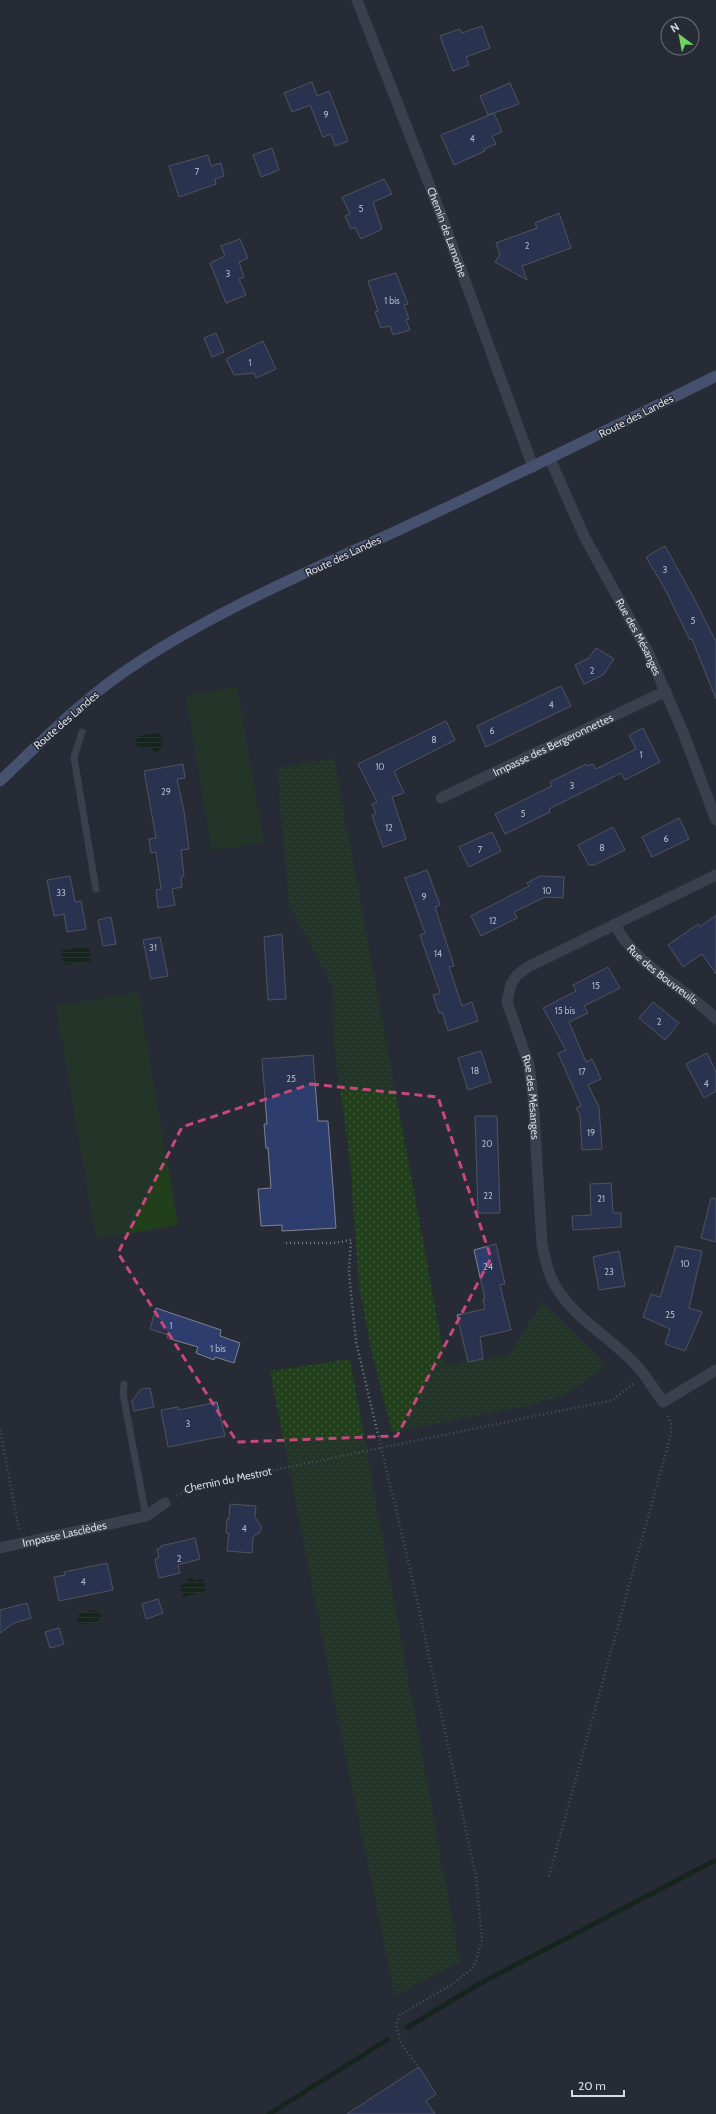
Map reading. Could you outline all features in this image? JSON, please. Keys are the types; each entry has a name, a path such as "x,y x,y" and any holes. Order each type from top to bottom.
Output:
{"main road":[{"name":"Route des Landes","path":"0,781 77,709 120,675 170,642 243,602 550,459 716,376"}],"street":[{"name":"Chemin de Lamothe","path":"356,0 440,212 533,467"},
{"name":"Rue des Mésanges","path":"550,459 585,538 648,652 666,691 716,820"},
{"name":"Impasse des Bergeronnettes","path":"441,798 666,691"},
{"name":"Rue des Mésanges","path":"663,1402 644,1374 566,1302 556,1286 546,1264 542,1244 533,1097 529,1065 507,1002 511,984 517,975 528,967 716,875"},
{"name":"Rue des Bouvreuils","path":"615,924 621,938 634,952 703,1006 716,1019"},
{"path":"663,1402 716,1370"},
{"path":"146,1516 164,1503"},
{"name":"Impasse Lasclèdes","path":"0,1548 146,1516"}],"lane":[{"path":"82,732 74,757 96,889"},
{"path":"124,1384 123,1394 146,1516"}],"path":[{"path":"286,1242 334,1243 351,1240 349,1273 356,1342 382,1449 476,1877 482,1940 474,1966 454,1983 400,2015 396,2024 401,2044 417,2065"},
{"name":"Chemin du Mestrot","path":"164,1503 192,1487 382,1449 613,1400 644,1374"},
{"path":"550,1876 671,1434 672,1424 663,1402"},
{"path":"0,1430 21,1543"}],"highlighted area":[{"path":"311,1084 438,1097 491,1258 397,1436 237,1442 118,1253 182,1127"}],"shaded area":[{"path":"237,687 264,842 212,851 186,696"},
{"path":"158,733 162,737 163,745 157,753 151,750 151,747 143,749 136,745 136,740 139,736"},
{"path":"334,758 446,1366 510,1354 542,1302 606,1365 567,1394 528,1406 392,1432 371,1349 359,1286 350,1160 334,1044 333,987 289,904 277,768"},
{"path":"89,946 91,961 64,965 61,951"},
{"path":"138,992 178,1225 96,1239 56,1006"},
{"path":"350,1359 460,1962 395,1996 340,1729 270,1371"},
{"path":"193,1577 194,1581 203,1579 206,1591 183,1597 180,1585 188,1583 187,1579"},
{"path":"94,1610 100,1613 101,1616 98,1621 83,1625 77,1621 79,1614"}],"building":[{"path":"482,26 490,48 466,57 469,65 453,71 440,36 460,29 462,33"},
{"path":"312,82 317,96 329,91 348,141 335,146 331,134 323,137 310,105 292,112 284,93"},
{"path":"510,83 519,104 488,115 480,96"},
{"path":"494,113 502,132 492,136 496,144 484,149 485,151 454,165 441,135"},
{"path":"272,148 279,170 261,177 253,155"},
{"path":"208,155 211,166 221,163 224,176 215,179 216,184 179,197 169,166"},
{"path":"384,179 392,194 373,202 382,229 361,239 355,227 351,229 345,216 350,214 342,197"},
{"path":"559,213 571,248 522,266 527,280 495,262 500,254 496,243 537,228 535,223"},
{"path":"240,239 248,258 239,262 244,277 239,279 246,295 226,303 210,263 225,256 221,246"},
{"path":"396,273 408,304 404,305 409,319 406,320 410,330 393,335 390,326 381,328 375,312 378,311 368,281"},
{"path":"216,333 224,352 212,357 204,338"},
{"path":"263,341 276,369 256,378 254,373 234,375 226,359"},
{"path":"665,546 716,642 716,699 692,639 690,640 666,591 646,557"},
{"path":"596,648 614,659 603,675 584,684 575,665 589,658"},
{"path":"561,686 571,706 486,747 477,726"},
{"path":"446,721 455,740 394,771 404,793 392,797 406,839 383,847 372,815 376,814 372,804 377,802 358,764"},
{"path":"643,728 660,762 625,780 621,773 549,809 550,812 505,834 495,814 552,786 550,782 586,764 588,766 593,764 596,769 636,749 629,735"},
{"path":"183,764 185,778 177,779 184,811 189,849 181,850 184,876 181,877 182,887 172,889 175,905 158,908 156,890 161,889 156,852 151,853 149,839 156,838 144,771"},
{"path":"679,818 689,839 652,857 642,837"},
{"path":"613,827 625,850 594,865 589,865 578,845"},
{"path":"492,832 501,851 469,867 459,847"},
{"path":"427,870 440,905 435,907 454,966 449,967 462,1006 472,1002 478,1021 448,1031 442,1012 439,1013 433,995 440,993 420,935 425,933 405,878"},
{"path":"70,876 75,902 81,901 86,929 67,932 64,914 54,916 47,880"},
{"path":"540,876 564,877 563,898 545,897 514,912 517,918 481,936 471,916 529,886 527,883"},
{"path":"716,915 716,974 702,954 683,967 668,945 698,924 700,927"},
{"path":"111,917 116,944 103,946 98,920"},
{"path":"282,934 286,999 268,1000 264,937"},
{"path":"160,937 168,976 151,979 143,940"},
{"path":"608,967 620,988 584,1006 588,1013 569,1022 586,1062 592,1059 601,1079 588,1085 599,1107 602,1149 582,1150 580,1115 576,1108 581,1106 558,1053 566,1050 543,1008 576,991 573,985"},
{"path":"653,1002 679,1023 665,1040 639,1018"},
{"path":"481,1051 491,1082 468,1090 458,1058"},
{"path":"707,1053 716,1072 716,1091 704,1098 686,1064"},
{"path":"313,1055 318,1121 328,1121 336,1228 282,1231 282,1225 261,1226 258,1189 271,1188 268,1148 266,1148 264,1124 267,1124 262,1059"},
{"path":"475,1116 497,1116 500,1213 478,1213"},
{"path":"611,1183 613,1213 621,1213 621,1227 573,1230 572,1216 591,1215 590,1184"},
{"path":"711,1198 716,1199 716,1242 701,1238"},
{"path":"496,1244 505,1284 500,1285 511,1330 480,1337 483,1359 468,1362 457,1315 485,1309 483,1299 485,1299 474,1250"},
{"path":"676,1246 702,1251 689,1308 702,1312 685,1351 665,1344 670,1329 643,1317 651,1294 660,1297"},
{"path":"619,1251 625,1286 599,1290 593,1257"},
{"path":"156,1308 221,1330 220,1336 240,1343 234,1363 215,1357 214,1360 196,1353 198,1347 167,1338 168,1335 150,1329"},
{"path":"150,1388 154,1407 134,1411 132,1401 141,1389"},
{"path":"217,1402 225,1436 168,1447 161,1410 178,1407 179,1410"},
{"path":"230,1504 256,1506 255,1517 262,1528 259,1533 253,1537 252,1553 227,1551 229,1533 226,1533"},
{"path":"195,1538 200,1559 178,1565 180,1573 159,1578 155,1559 159,1558 157,1549 161,1548 161,1546"},
{"path":"107,1563 113,1590 59,1601 54,1577 65,1575 64,1572"},
{"path":"158,1599 163,1613 146,1619 142,1604"},
{"path":"27,1603 31,1618 14,1623 0,1633 0,1610"},
{"path":"59,1628 64,1644 50,1648 45,1632"},
{"path":"419,2067 436,2094 426,2101 435,2114 347,2114"}],"waterway":[{"path":"408,2027 479,1984 716,1860"},
{"path":"269,2114 387,2040"}]}
